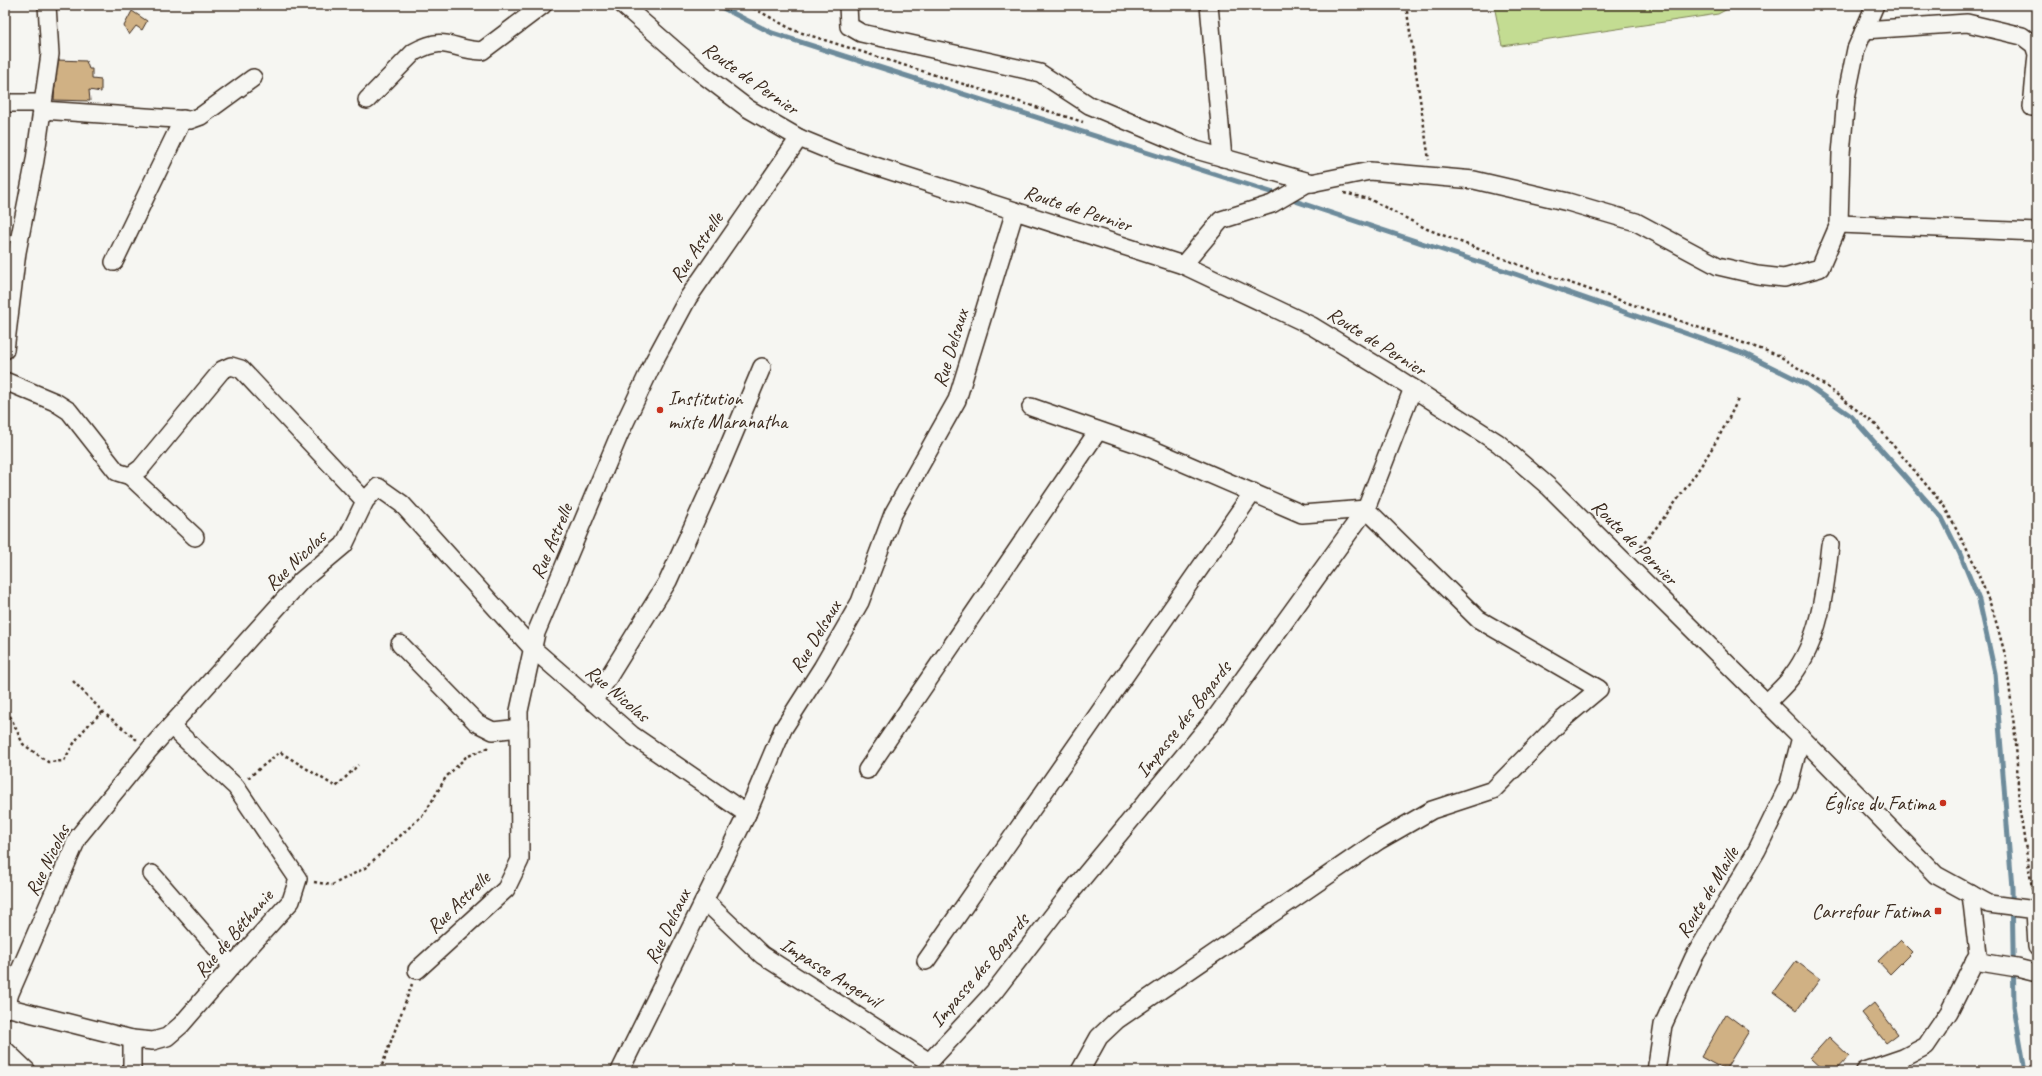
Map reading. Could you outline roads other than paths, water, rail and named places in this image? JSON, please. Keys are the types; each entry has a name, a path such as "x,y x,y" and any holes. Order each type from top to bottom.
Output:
{"street":[{"path":"5,350 11,251 35,160 50,54 47,5"},
{"path":"367,100 414,52 439,42 471,51 482,51 543,5"},
{"name":"Route de Pernier","path":"623,5 701,73 741,103 799,138 838,154 1183,265 1312,326 1413,388 1498,443 1549,487 1801,737 1936,875 1989,904 2031,910 2037,946"},
{"path":"848,5 849,26 861,33 1040,73 1089,104 1108,114 1196,150 1310,183"},
{"path":"1209,5 1224,158"},
{"path":"1183,265 1221,220 1272,204 1310,183 1370,171 1481,182 1568,202 1636,222 1718,266 1757,275 1784,278 1820,268 1839,224 1841,154 1846,98 1856,49 1875,5"},
{"path":"1864,30 1967,23 2022,36 2034,44 2036,54 2032,107"},
{"path":"5,103 190,120 201,116 253,78"},
{"path":"114,262 183,120"},
{"name":"Rue Astrelle","path":"417,970 506,889 520,860 519,711 536,633 620,433 654,361 688,298 799,138"},
{"name":"Rue Delsaux","path":"620,1071 747,814 783,729 822,668 860,602 893,514 957,400 1015,211"},
{"path":"1839,224 2037,232"},
{"path":"130,476 141,468 222,370 231,366 241,369 365,501"},
{"path":"593,702 668,581 722,462 762,367"},
{"path":"5,381 55,402 69,411 117,472 130,476 195,537"},
{"name":"Impasse des Bogards","path":"942,1048 994,992 1067,897 1216,717 1366,509 1413,388"},
{"path":"1031,407 1149,448 1302,514 1366,509 1478,619 1599,689 1562,720 1493,790 1432,810 1378,841 1117,1020 1099,1036 1080,1071"},
{"path":"867,770 1098,431"},
{"name":"Rue Nicolas","path":"6,1008 10,993 78,838 149,750 301,581 344,545 365,501 378,486 402,504 532,648 632,735 747,814"},
{"path":"926,961 1254,492"},
{"path":"1767,703 1792,676 1810,647 1820,613 1830,545"},
{"path":"400,644 477,723 493,731 519,728"},
{"name":"Rue de Béthanie","path":"6,1008 132,1039 153,1041 167,1036 181,1025 291,901 298,879 236,787 171,726"},
{"name":"Route de Maille","path":"1656,1071 1663,1025 1694,957 1757,850 1789,784 1801,737"},
{"path":"152,874 232,966"},
{"path":"1865,1071 1903,1058 1926,1046 1949,1012 1978,954 1971,894"},
{"name":"Impasse Angervil","path":"704,900 762,955 923,1058 927,1060 933,1058 942,1048"},
{"path":"1974,961 2037,973"},
{"path":"132,1039 132,1071"},
{"path":"5,1050 27,1071"}],"waterway":[{"path":"717,5 772,33 1280,195"},
{"path":"1289,199 1518,275 1745,354 1806,384 1851,416 1942,518 1960,554 1979,600 1995,673 2012,888 2014,1006 2025,1071"}],"place":[{"name":"Institution mixte Maranatha","path":"660,410"},
{"name":"Église du Fatima","path":"1943,803"},
{"name":"Carrefour Fatima","path":"1938,911"}]}
